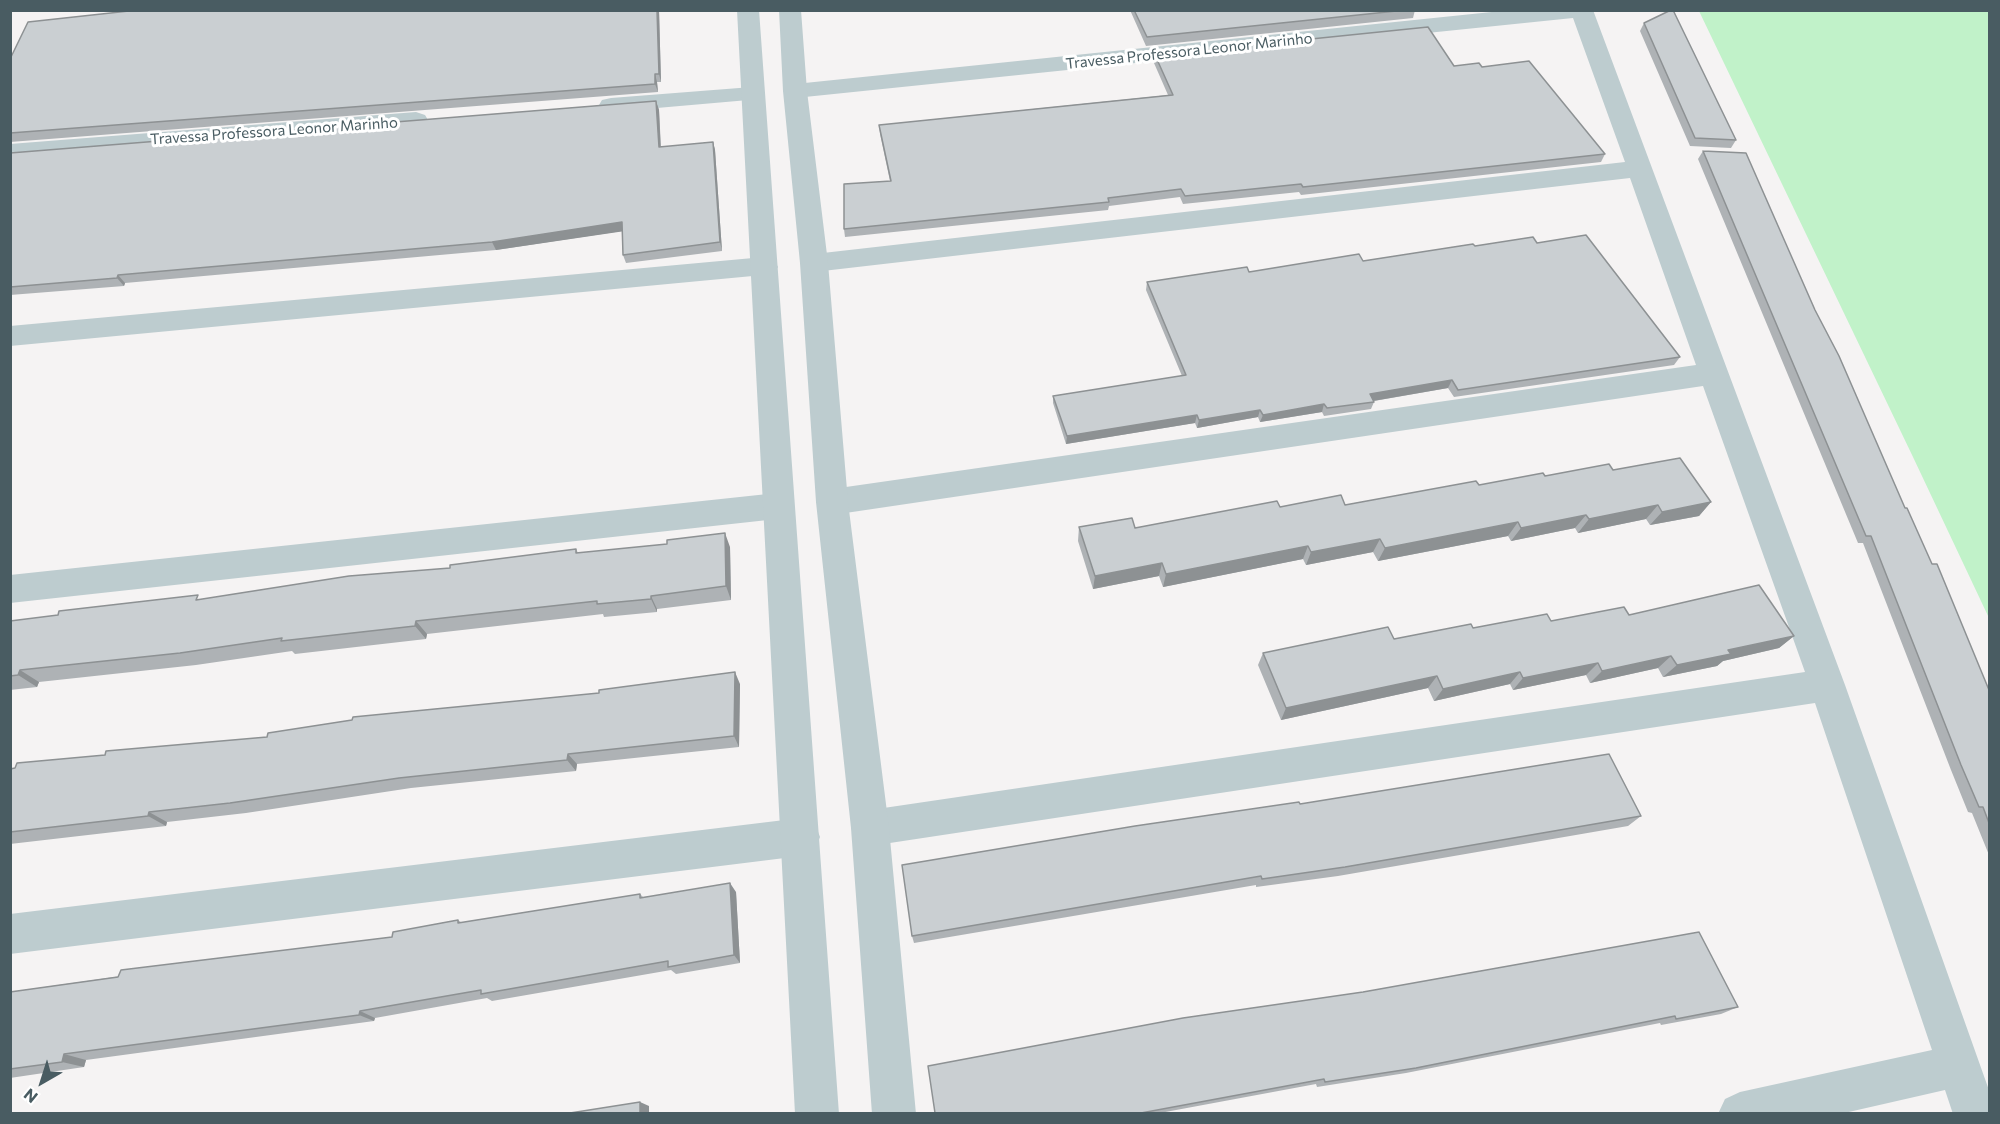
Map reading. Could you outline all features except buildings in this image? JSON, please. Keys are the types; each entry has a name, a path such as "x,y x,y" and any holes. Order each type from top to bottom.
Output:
{"street":[{"path":"748,10 777,506 801,837 817,1113"},
{"path":"790,10 795,91 814,263 832,502 870,828 894,1113"},
{"path":"1582,10 1827,685 1975,1113"},
{"name":"Travessa Professora Leonor Marinho","path":"795,91 1582,10"},
{"path":"588,107 752,94"},
{"name":"Travessa Professora Leonor Marinho","path":"10,152 434,119"},
{"path":"814,263 1639,169"},
{"path":"10,336 764,267"},
{"path":"832,502 1714,373"},
{"path":"10,589 777,506"},
{"path":"870,828 1827,685"},
{"path":"10,934 801,837"},
{"path":"1740,1113 1957,1066"}],"green space":[{"path":"1699,11 1989,11 1989,618 1913,457"}]}
